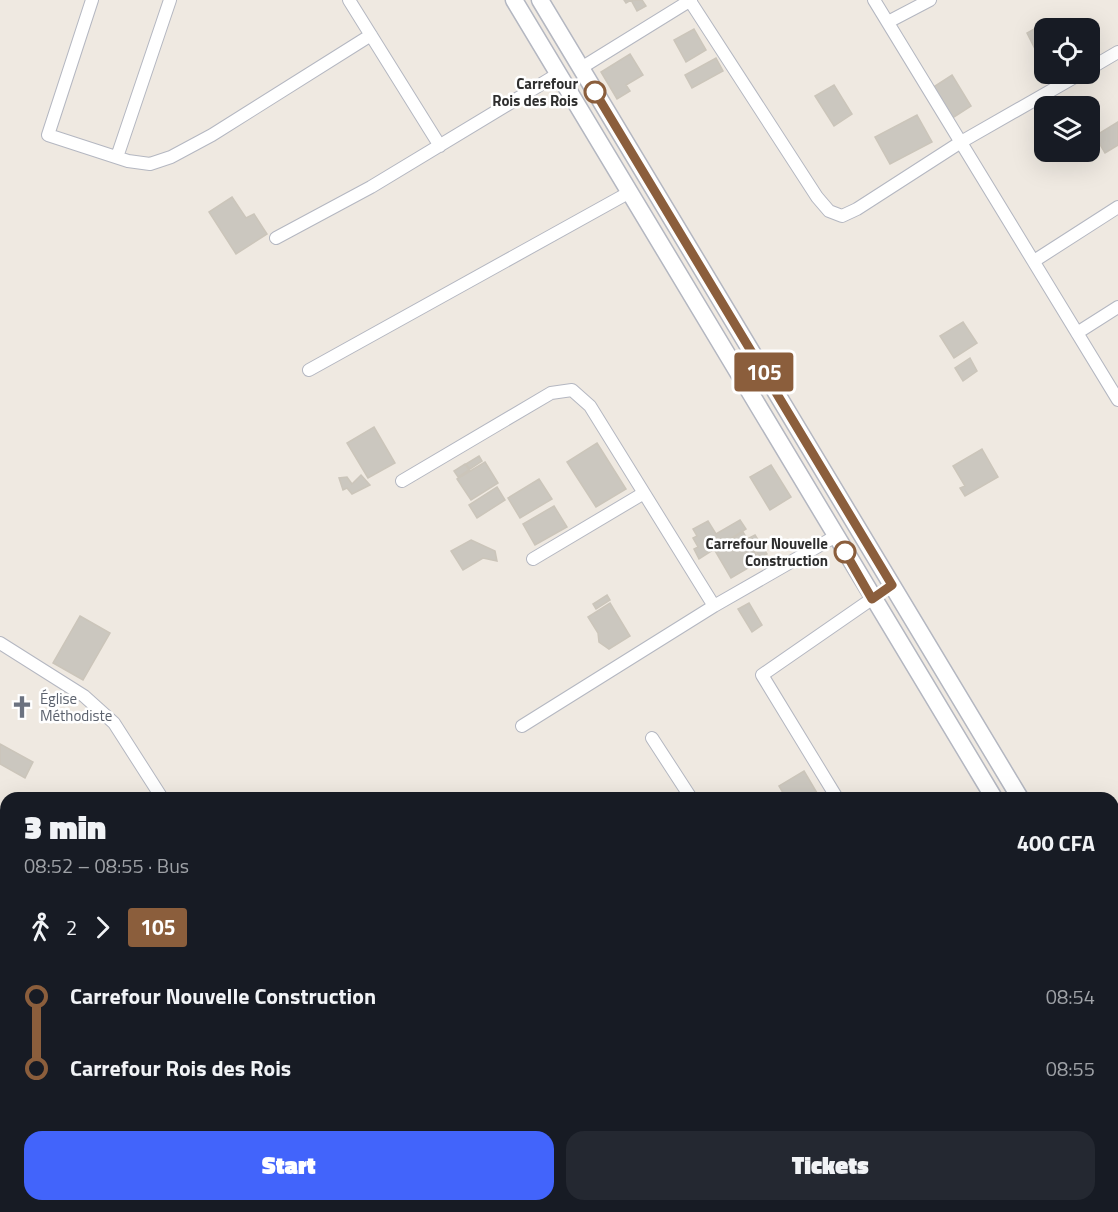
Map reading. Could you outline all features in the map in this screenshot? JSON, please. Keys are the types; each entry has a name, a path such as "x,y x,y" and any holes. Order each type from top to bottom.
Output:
{"main road":[{"path":"514,0 989,792"},
{"path":"540,0 1016,792"}],"street":[{"path":"92,0 48,135 117,157 150,164 171,157 212,135 371,35"},
{"path":"117,157 170,0"},
{"path":"349,0 440,146"},
{"path":"581,68 691,0 829,211 842,216 858,209 961,142 1062,84"},
{"path":"874,0 1118,400"},
{"path":"888,22 930,0"},
{"path":"1100,63 1118,52"},
{"path":"276,238 440,146 558,74"},
{"path":"309,370 630,192"},
{"path":"1034,261 1118,207"},
{"path":"1077,333 1118,307"},
{"path":"402,481 551,393 572,390 590,406 714,606"},
{"path":"533,559 644,493"},
{"path":"522,726 714,606 836,536"},
{"path":"833,792 762,675 892,585"},
{"path":"0,643 84,696 114,723 158,792"},
{"path":"652,738 687,792"}],"building":[{"path":"631,0 642,0 646,6 637,11"},
{"path":"694,29 706,50 686,62 674,40"},
{"path":"1034,29 1034,47 1027,33"},
{"path":"630,54 643,75 626,85 630,91 617,99 601,72"},
{"path":"716,58 723,71 692,88 685,75"},
{"path":"952,75 971,106 951,119 932,88"},
{"path":"834,85 852,114 834,126 815,96"},
{"path":"917,115 932,142 890,164 875,137"},
{"path":"1118,122 1118,145 1105,153 1100,144 1100,133"},
{"path":"232,197 246,218 254,214 267,234 236,254 209,212"},
{"path":"963,322 977,343 954,358 940,336"},
{"path":"970,358 977,371 963,381 955,368"},
{"path":"374,427 395,463 368,478 347,443"},
{"path":"597,443 626,489 596,507 567,462"},
{"path":"982,449 998,477 965,496 960,488 965,486 953,466"},
{"path":"479,456 482,461 470,469 466,464"},
{"path":"485,462 498,483 471,500 457,479"},
{"path":"465,464 469,470 458,477 454,471"},
{"path":"771,465 791,497 770,510 750,477"},
{"path":"361,475 370,485 352,494 347,488 343,490 339,478 347,477 352,484"},
{"path":"539,479 552,499 520,518 508,498"},
{"path":"497,487 505,500 477,518 469,505"},
{"path":"554,506 567,527 535,545 523,524"},
{"path":"740,520 746,529 699,559 694,549 698,547 693,538 697,536 693,529 708,521 716,534"},
{"path":"743,532 760,561 731,578 714,549"},
{"path":"755,535 767,554 760,558 749,538"},
{"path":"471,540 495,551 497,561 483,558 463,570 451,551"},
{"path":"607,595 610,600 596,609 593,604"},
{"path":"610,603 630,636 609,649 599,642 598,633 588,617"},
{"path":"749,603 762,625 752,632 738,609"},
{"path":"80,616 110,633 83,680 53,663"},
{"path":"0,744 33,762 25,778 0,764"},
{"path":"804,771 816,792 782,792 779,786"}],"bus line":[{"name":"105","path":"595,92 892,585 872,599 845,552"}],"place":[{"name":"Carrefour Rois des Rois","path":"595,92"},
{"name":"Carrefour Nouvelle Construction","path":"845,552"},
{"name":"Église Méthodiste","path":"22,707"}]}
